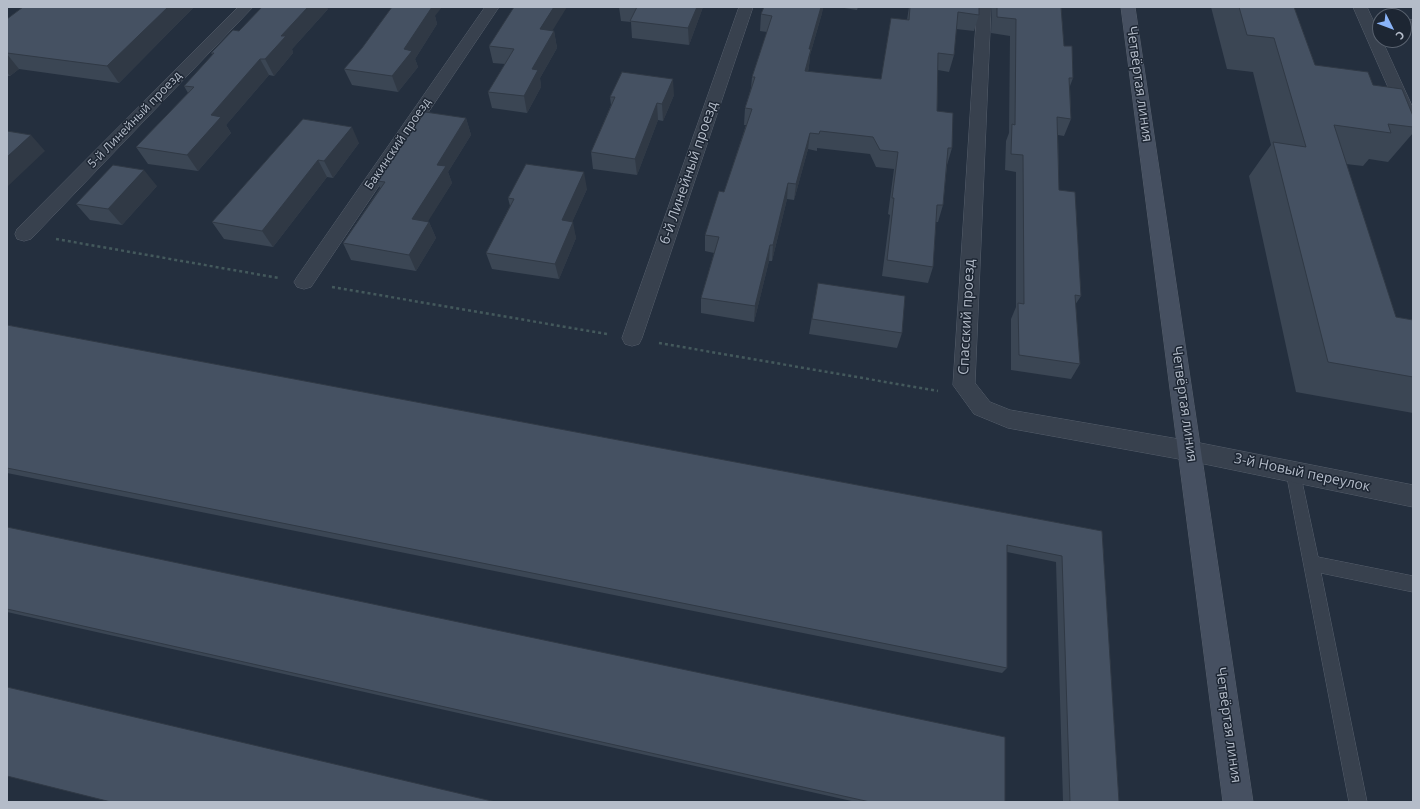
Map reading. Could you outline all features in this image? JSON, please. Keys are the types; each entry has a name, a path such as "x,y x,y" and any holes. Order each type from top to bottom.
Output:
{"street":[{"name":"5-й Линейный проезд","path":"24,234 246,7"},
{"name":"Бакинский проезд","path":"304,282 492,7"},
{"name":"6-й Линейный проезд","path":"632,338 746,7"},
{"name":"Спасский проезд","path":"984,7 964,384 982,408 1008,419 1190,451"},
{"name":"Четвёртая линия","path":"1128,7 1238,802"},
{"path":"1368,15 1413,126"},
{"name":"3-й Новый переулок","path":"1190,451 1413,496"}],"lane":[{"path":"1293,472 1358,802"},
{"path":"1311,563 1413,584"}],"path":[{"path":"24,234 974,397"}],"building":[{"path":"23,7 168,7 107,66 7,53 7,19"},
{"path":"262,7 308,7 281,36 286,36 265,59 260,59 211,115 221,117 187,155 136,147 194,87 184,86 214,53 211,53 233,30 239,31"},
{"path":"392,7 432,7 404,49 412,51 392,76 344,69 362,48"},
{"path":"514,7 554,7 540,29 554,31 532,69 538,70 524,96 488,92 514,49 489,46"},
{"path":"637,7 697,7 688,28 630,21"},
{"path":"764,7 821,7 809,49 811,49 805,71 881,79 891,18 909,20 910,7 979,7 979,15 958,12 954,55 938,53 937,111 953,113 952,148 948,148 943,205 937,205 933,267 887,260 894,198 892,198 898,152 880,150 873,137 820,131 819,134 810,133 796,184 788,183 773,245 770,245 755,306 701,298 719,237 705,235 719,191 724,192 752,109 745,108 755,77 752,77 772,16 761,14"},
{"path":"997,7 1061,7 1064,46 1072,46 1073,78 1069,78 1071,119 1057,117 1059,190 1075,192 1081,296 1075,295 1080,364 1019,355 1018,303 1024,304 1023,155 1011,154 1012,124 1015,125 1016,19 997,17"},
{"path":"1239,7 1294,7 1315,65 1368,72 1373,85 1402,89 1413,116 1413,127 1388,124 1391,133 1334,125 1396,317 1413,320 1413,377 1328,362 1273,142 1306,147 1274,38 1247,35"},
{"path":"622,72 673,79 662,104 657,103 635,159 591,152 615,97 610,97"},
{"path":"425,112 466,118 437,165 446,166 412,219 429,222 409,255 343,243 385,182 377,181"},
{"path":"303,119 352,127 324,161 318,160 262,231 212,222"},
{"path":"7,131 31,135 7,157"},
{"path":"526,164 584,172 562,220 573,222 555,264 486,253 514,199 508,198"},
{"path":"113,165 144,170 108,209 76,204"},
{"path":"818,283 905,296 902,333 812,319"},
{"path":"7,325 1102,531 1119,802 1070,802 1062,556 1007,545 1007,668 7,468"},
{"path":"7,527 1005,737 1005,802 870,802 7,609"},
{"path":"7,687 496,802 111,802 7,776"}]}
